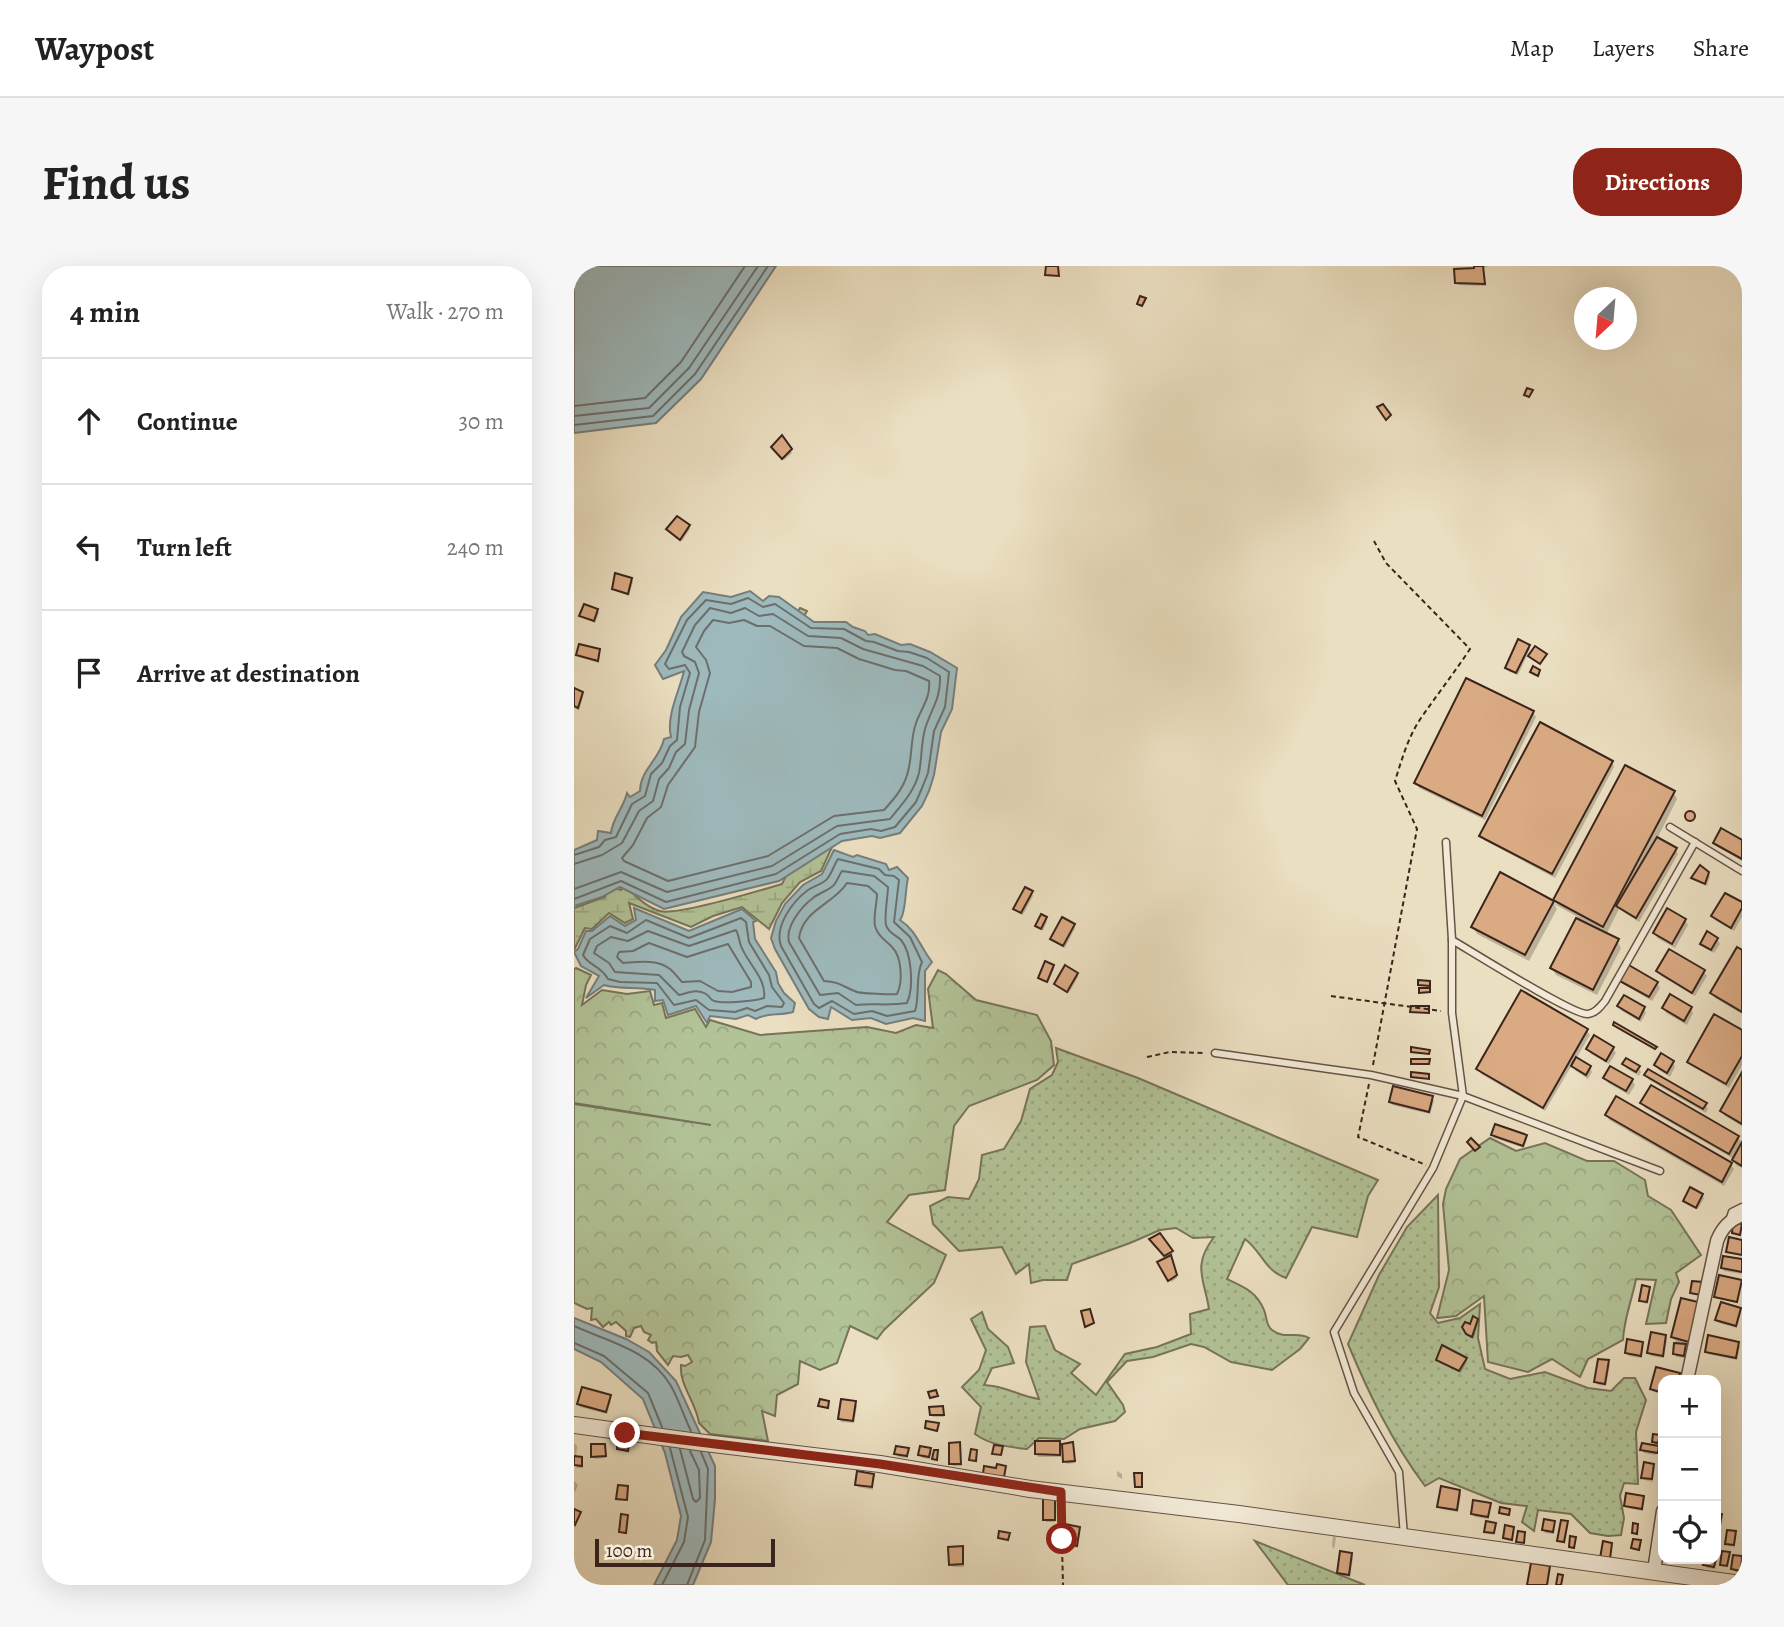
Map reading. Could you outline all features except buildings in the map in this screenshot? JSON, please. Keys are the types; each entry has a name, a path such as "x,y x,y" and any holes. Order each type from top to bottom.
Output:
{"street":[{"path":"1688,1375 1717,1241 1729,1223 1742,1215"},
{"path":"574,1425 880,1464 1061,1492 1742,1584"},
{"path":"1654,1571 1658,1544"}],"lane":[{"path":"1670,827 1742,871"},
{"path":"1404,1537 1399,1472 1354,1393 1334,1332 1433,1168 1462,1096 1452,1013 1452,940 1446,842"},
{"path":"1452,940 1529,986 1579,1013 1588,1014 1605,1001 1695,842"},
{"path":"1215,1053 1371,1075 1462,1096 1660,1171"},
{"path":"1729,1223 1732,1212 1742,1207"}],"path":[{"path":"1374,541 1386,563 1469,649 1448,684 1420,720 1406,746 1395,780 1417,829 1358,1137 1433,1168"},
{"path":"1331,996 1452,1013"},
{"path":"1147,1057 1170,1052 1215,1053"},
{"path":"1061,1492 1063,1585"}],"green space":[{"path":"800,608 807,611 791,639 629,890 656,910 683,910 782,884 789,870 833,845 821,871 800,882 782,903 769,929 742,907 713,916 691,927 629,903 633,919 625,923 609,913 592,929 585,928 574,950 574,908 605,897 609,886 621,890"},
{"path":"576,968 591,975 582,1005 602,990 627,994 650,991 654,1005 662,1003 666,1018 695,1009 706,1027 710,1020 760,1035 867,1027 896,1033 916,1025 933,1028 928,989 938,970 976,1000 1037,1015 1051,1041 1054,1065 1037,1080 969,1106 954,1126 945,1190 909,1195 887,1222 946,1255 934,1283 877,1339 850,1326 837,1363 820,1370 800,1361 798,1384 777,1395 775,1416 762,1411 768,1441 710,1434 699,1423 683,1380 681,1365 692,1362 688,1355 673,1356 668,1365 657,1351 656,1342 648,1340 651,1335 644,1332 641,1326 634,1328 630,1337 626,1336 626,1331 616,1322 611,1325 609,1322 603,1327 596,1319 591,1320 592,1308 587,1309 574,1303 574,1104 711,1125 574,1103"},
{"path":"1056,1048 1138,1078 1378,1180 1368,1196 1357,1237 1312,1227 1286,1278 1268,1266 1245,1239 1227,1279 1254,1294 1272,1330 1309,1338 1300,1349 1272,1370 1231,1362 1204,1347 1191,1344 1153,1357 1127,1361 1107,1382 1125,1412 1115,1421 1080,1429 1064,1439 1039,1438 1027,1449 993,1443 975,1434 981,1407 962,1387 979,1370 986,1350 971,1319 982,1312 988,1329 1008,1347 1014,1363 992,1368 984,1385 1039,1399 1026,1362 1030,1327 1045,1326 1055,1350 1080,1364 1071,1373 1096,1395 1125,1354 1157,1347 1191,1334 1190,1314 1209,1309 1201,1264 1214,1237 1193,1238 1176,1228 1160,1230 1072,1264 1067,1280 1031,1283 1029,1264 1016,1274 1002,1247 959,1251 933,1224 930,1206 948,1197 969,1199 979,1179 982,1155 1004,1149 1021,1121 1030,1089 1052,1075 1058,1062"},
{"path":"1490,1138 1516,1151 1545,1143 1587,1161 1614,1161 1645,1180 1648,1196 1671,1210 1701,1255 1676,1273 1679,1282 1671,1299 1666,1323 1646,1324 1656,1280 1636,1279 1623,1340 1588,1359 1580,1377 1552,1359 1528,1372 1488,1362 1484,1296 1456,1316 1437,1318 1449,1270 1443,1204 1446,1189 1460,1159"},
{"path":"1438,1195 1439,1287 1430,1313 1438,1323 1460,1318 1480,1304 1478,1338 1485,1369 1510,1379 1545,1372 1588,1388 1611,1391 1624,1378 1635,1378 1646,1400 1636,1432 1638,1484 1624,1483 1620,1496 1624,1518 1621,1535 1590,1533 1571,1514 1538,1510 1534,1531 1522,1522 1527,1506 1501,1503 1439,1478 1425,1486 1382,1417 1348,1344 1379,1275 1407,1227"},
{"path":"1255,1541 1365,1585 1288,1585"}],"water":[{"path":"574,266 776,266 701,379 656,423 574,433"},
{"path":"750,591 763,601 769,596 779,597 814,622 846,622 868,635 875,634 901,645 910,644 930,652 957,668 952,709 941,732 934,775 922,806 900,833 880,838 872,836 842,841 779,881 664,909 620,887 602,897 574,906 574,850 597,840 598,831 611,833 627,793 630,797 640,791 643,777 659,753 664,739 671,737 670,721 684,671 663,679 655,665 666,650 681,617 703,592 731,597"},
{"path":"834,850 886,864 889,870 897,867 908,878 900,920 914,934 932,962 925,971 925,1021 913,1018 886,1024 871,1018 852,1020 831,1007 828,1019 819,1017 809,1009 775,949 771,938 785,904 803,885 822,874"},
{"path":"634,908 689,931 742,909 756,921 753,922 755,939 776,972 784,993 795,1003 793,1012 756,1019 748,1015 736,1019 710,1016 707,1023 696,1006 668,1015 663,1000 655,1001 655,990 604,985 586,998 599,976 581,966 574,952 586,931 592,931 610,916 625,926 636,920"},
{"path":"574,1318 626,1339 649,1352 676,1381 715,1466 711,1542 693,1585 654,1585 677,1540 681,1516 665,1453 643,1399 601,1362 574,1349"}],"route":[{"path":"625,1433 880,1464 1061,1492 1062,1539"}]}
